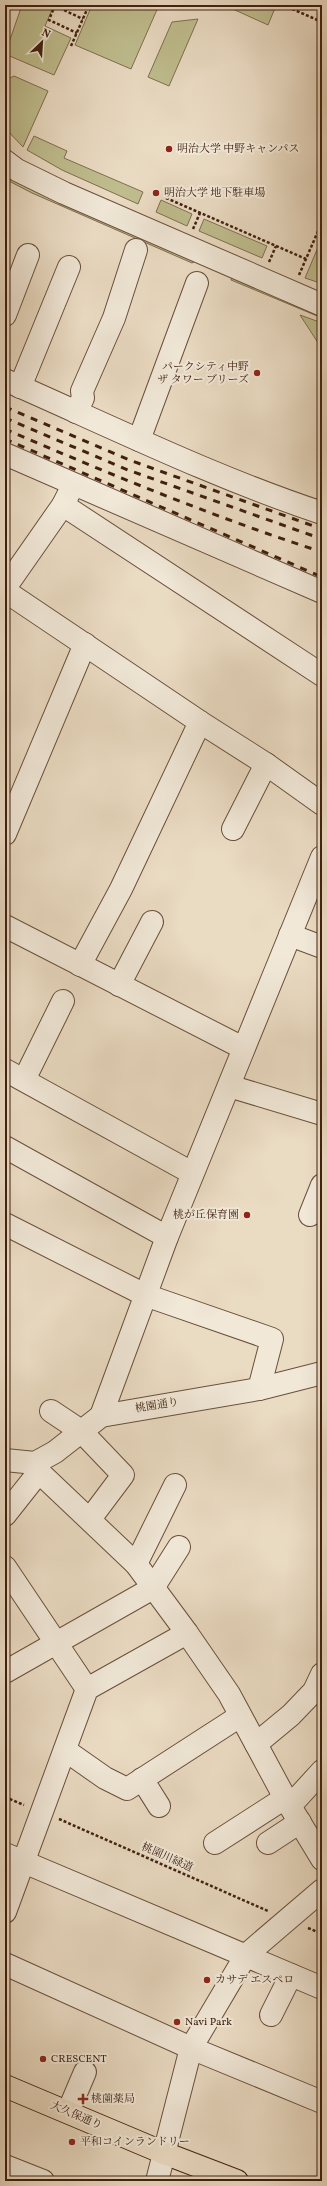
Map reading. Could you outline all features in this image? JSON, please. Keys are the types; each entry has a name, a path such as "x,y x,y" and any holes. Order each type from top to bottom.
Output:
{"main road":[{"name":"大久保通り","path":"5,2086 164,2153 237,2181"}],"street":[{"path":"5,161 17,170 64,193 322,305"},
{"path":"76,412 83,398 82,392 114,318 136,250"},
{"path":"5,315 28,255"},
{"path":"69,267 13,384 138,440 253,488 322,513"},
{"path":"138,440 197,283"},
{"path":"5,454 322,592"},
{"path":"74,483 63,505 5,590 200,722 266,764 322,804"},
{"path":"63,505 322,675"},
{"path":"5,834 85,644"},
{"path":"80,965 121,890 200,722"},
{"path":"233,829 266,764"},
{"path":"101,1416 166,1237 322,857"},
{"path":"119,985 152,922"},
{"path":"5,926 243,1048"},
{"path":"290,935 322,947"},
{"path":"24,1080 63,1001"},
{"path":"5,1070 192,1174"},
{"path":"229,1086 322,1114"},
{"path":"5,1147 166,1237"},
{"path":"310,1215 322,1185"},
{"path":"5,1224 145,1295 272,1339 259,1390"},
{"name":"桃園通り","path":"37,1468 101,1416 259,1390 322,1373"},
{"path":"52,1411 81,1431 123,1475 90,1520"},
{"path":"7,1458 37,1468 136,1564 187,1633 229,1694 292,1809 322,1859"},
{"path":"5,1515 37,1468"},
{"path":"136,1564 175,1485"},
{"path":"5,1672 153,1588 179,1547"},
{"path":"5,1567 87,1689"},
{"path":"5,1912 14,1858 42,1812 87,1689 187,1633"},
{"path":"256,1744 291,1714 314,1691 322,1674"},
{"path":"65,1750 105,1778 126,1789 240,1716"},
{"path":"268,1843 292,1809 322,1771"},
{"path":"142,1779 159,1806"},
{"path":"215,1843 292,1809"},
{"path":"14,1858 322,1988"},
{"path":"157,2181 190,2048 246,1955 322,1890"},
{"path":"5,1964 190,2048 322,2102"},
{"path":"271,2015 291,1974"},
{"path":"68,2112 85,2072"},
{"path":"5,2166 43,2181"}],"path":[{"path":"71,46 89,5"},
{"path":"283,5 322,22"},
{"path":"77,33 49,20 55,6 82,19"},
{"path":"166,198 306,259"},
{"path":"191,234 200,213"},
{"path":"297,281 322,222"},
{"path":"266,268 276,246"},
{"name":"桃園川緑道","path":"5,1797 322,1934"}],"shaded area":[{"path":"22,5 54,5 45,26 71,38 54,75 5,54"},
{"path":"92,5 159,5 131,69 75,45"},
{"path":"224,5 269,5 275,8 268,25"},
{"path":"198,19 169,86 148,77 172,22"},
{"path":"14,76 48,91 23,147 5,128 5,77 10,78"},
{"path":"34,136 67,151 64,158 143,192 138,204 62,170 27,150"},
{"path":"5,175 19,183 196,261 192,263 32,193 5,179"},
{"path":"161,200 192,214 187,226 156,212"},
{"path":"204,219 267,246 262,258 199,231"},
{"path":"319,245 322,246 322,279 320,283 305,278"},
{"path":"232,276 322,314 322,318 231,280"},
{"path":"300,315 322,323 322,349"}],"railway":[{"path":"5,407 132,461 322,529"},
{"path":"5,418 128,470 322,539"},
{"path":"5,429 162,494 282,539 322,552"},
{"path":"5,439 322,577"}],"place":[{"name":"明治大学 中野キャンパス","path":"169,149"},
{"name":"明治大学 地下駐車場","path":"156,193"},
{"name":"パークシティ中野 ザ タワー ブリーズ","path":"257,373"},
{"name":"桃が丘保育園","path":"247,1215"},
{"name":"カサデ エスペロ","path":"207,1980"},
{"name":"Navi Park","path":"177,2022"},
{"name":"CRESCENT","path":"43,2059"},
{"name":"桃薗薬局","path":"83,2099"},
{"name":"平和コインランドリー","path":"72,2142"}]}
